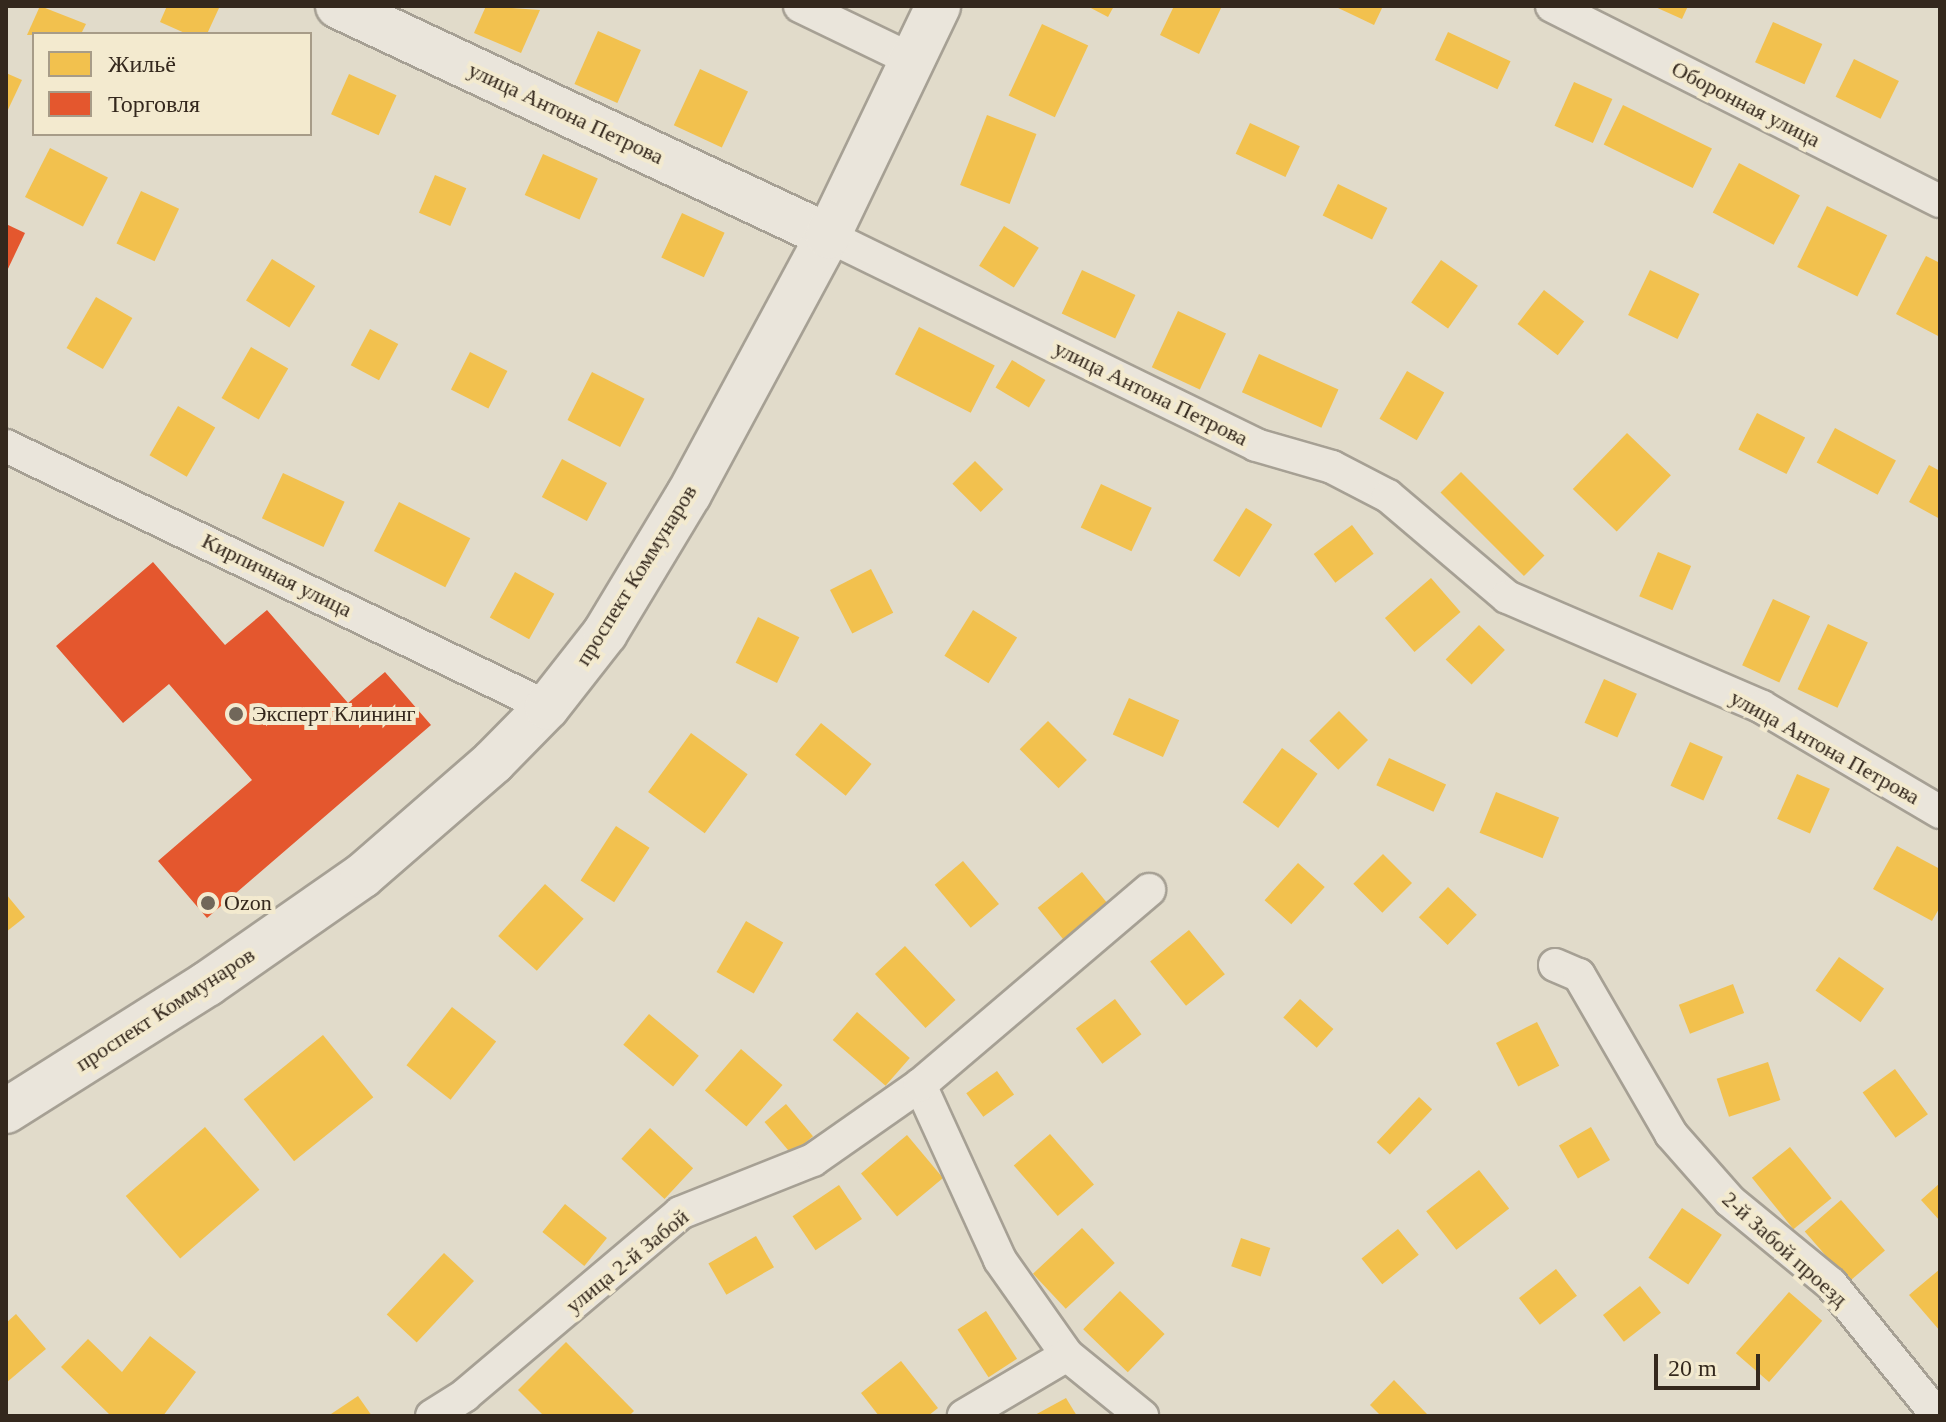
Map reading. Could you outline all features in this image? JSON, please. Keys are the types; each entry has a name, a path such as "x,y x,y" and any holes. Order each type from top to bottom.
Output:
{"street":[{"name":"улица Антона Петрова","path":"338,6 828,236 1256,445 1346,474 1388,496 1507,597 1762,707 1940,812"},
{"path":"800,6 912,60"},
{"name":"проспект Коммунаров","path":"6,1111 207,984 362,876 493,762 547,707 605,633 682,507 828,236 938,6"},
{"name":"Оборонная улица","path":"1552,6 1940,201"},
{"name":"Кирпичная улица","path":"6,446 547,707"},
{"name":"улица 2-й Забой","path":"432,1416 465,1395 680,1213 813,1160 920,1085 1149,890"},
{"name":"2-й Забой проезд","path":"1555,965 1579,975 1671,1134 1730,1201 1831,1284 1938,1416"},
{"path":"920,1085 1000,1260 1067,1355 1142,1416"},
{"path":"964,1416 1067,1355"}],"building: Жильё":[{"path":"40,6 86,24 82,32 32,32 32,35 27,35"},
{"path":"167,6 219,8 208,32 182,32 160,22"},
{"path":"486,6 540,10 521,53 474,33"},
{"path":"1087,6 1114,6 1108,17"},
{"path":"1174,6 1222,6 1199,54 1160,35"},
{"path":"1334,6 1383,6 1374,25"},
{"path":"1653,6 1688,6 1682,19"},
{"path":"1773,22 1822,44 1804,84 1755,62"},
{"path":"1042,24 1088,46 1055,117 1009,96"},
{"path":"598,31 641,50 617,103 574,84"},
{"path":"1448,32 1511,61 1497,89 1435,60"},
{"path":"1854,59 1899,81 1881,119 1836,97"},
{"path":"700,69 748,91 722,148 674,125"},
{"path":"6,73 22,80 6,114"},
{"path":"349,74 397,95 379,135 331,114"},
{"path":"1574,82 1612,99 1593,143 1554,126"},
{"path":"1623,105 1712,148 1693,188 1604,145"},
{"path":"987,115 1036,134 1010,204 960,185"},
{"path":"1250,123 1300,146 1285,177 1236,154"},
{"path":"50,148 108,178 83,227 25,197"},
{"path":"543,154 598,178 580,220 525,195"},
{"path":"1739,163 1800,195 1774,245 1713,212"},
{"path":"435,175 466,188 450,226 419,213"},
{"path":"1338,184 1387,208 1372,240 1323,215"},
{"path":"141,191 179,209 155,261 116,244"},
{"path":"1827,206 1887,235 1857,296 1797,267"},
{"path":"682,213 725,233 704,277 661,257"},
{"path":"1004,226 1039,248 1014,288 979,266"},
{"path":"1926,256 1940,263 1940,337 1896,314"},
{"path":"272,259 315,286 289,328 246,301"},
{"path":"1441,260 1478,286 1448,328 1411,303"},
{"path":"1082,270 1135,295 1115,338 1062,314"},
{"path":"1650,270 1699,294 1678,339 1628,315"},
{"path":"1544,290 1584,321 1558,355 1518,324"},
{"path":"96,297 132,318 103,369 66,348"},
{"path":"1178,311 1226,333 1200,390 1152,367"},
{"path":"919,327 995,366 971,413 895,374"},
{"path":"370,329 398,344 379,380 351,365"},
{"path":"251,347 288,368 259,420 222,398"},
{"path":"470,352 507,371 488,408 451,389"},
{"path":"1259,354 1338,389 1321,428 1242,392"},
{"path":"1012,360 1045,380 1029,408 996,387"},
{"path":"1407,371 1444,392 1417,440 1380,419"},
{"path":"592,372 645,399 620,447 567,420"},
{"path":"178,406 215,428 187,477 150,455"},
{"path":"1757,413 1805,438 1787,474 1738,450"},
{"path":"1835,428 1896,460 1878,495 1817,462"},
{"path":"1627,433 1671,475 1617,531 1573,489"},
{"path":"562,459 607,483 587,521 542,497"},
{"path":"975,461 1003,489 981,512 952,484"},
{"path":"1929,465 1940,471 1940,519 1909,502"},
{"path":"1461,472 1544,555 1524,576 1440,493"},
{"path":"283,473 345,502 323,547 262,518"},
{"path":"1101,484 1152,508 1131,551 1081,528"},
{"path":"399,502 470,538 445,587 374,551"},
{"path":"1246,508 1272,524 1239,577 1213,561"},
{"path":"1352,525 1374,554 1335,583 1314,554"},
{"path":"1658,552 1691,566 1672,610 1639,596"},
{"path":"871,569 893,613 852,634 830,590"},
{"path":"515,572 554,594 529,639 490,617"},
{"path":"1431,578 1461,612 1414,652 1385,618"},
{"path":"1773,599 1810,616 1779,682 1742,665"},
{"path":"973,610 1017,638 988,683 944,656"},
{"path":"758,617 799,637 777,683 736,663"},
{"path":"1828,624 1868,643 1837,708 1798,689"},
{"path":"1479,625 1505,650 1472,685 1446,660"},
{"path":"1604,679 1637,694 1617,737 1584,723"},
{"path":"1129,698 1179,720 1163,757 1113,735"},
{"path":"1339,711 1368,740 1338,770 1309,741"},
{"path":"1048,721 1087,760 1059,788 1020,749"},
{"path":"821,723 872,764 846,796 795,755"},
{"path":"691,733 748,774 705,833 648,792"},
{"path":"1690,742 1723,757 1703,800 1670,786"},
{"path":"1282,748 1318,774 1278,828 1243,802"},
{"path":"1389,758 1446,785 1433,812 1376,785"},
{"path":"1797,774 1830,789 1810,833 1777,819"},
{"path":"1496,792 1559,817 1543,858 1480,833"},
{"path":"616,826 650,848 614,902 581,881"},
{"path":"1897,846 1940,869 1940,907 1932,921 1873,889"},
{"path":"1383,854 1412,883 1382,913 1353,884"},
{"path":"963,861 999,904 971,928 935,885"},
{"path":"1298,863 1325,887 1291,924 1265,900"},
{"path":"1082,872 1111,908 1067,944 1038,908"},
{"path":"545,884 584,919 537,971 498,936"},
{"path":"1448,887 1477,915 1448,945 1419,917"},
{"path":"6,894 25,917 6,932"},
{"path":"746,921 783,942 754,994 716,972"},
{"path":"1189,930 1225,974 1186,1006 1150,961"},
{"path":"905,946 955,1000 925,1028 875,974"},
{"path":"1839,957 1884,989 1861,1022 1815,991"},
{"path":"1733,984 1744,1013 1690,1034 1679,1005"},
{"path":"1115,999 1141,1034 1102,1064 1076,1028"},
{"path":"1300,999 1333,1029 1317,1048 1283,1018"},
{"path":"452,1007 496,1041 451,1100 406,1065"},
{"path":"857,1012 910,1058 886,1086 833,1040"},
{"path":"649,1014 699,1056 673,1086 623,1045"},
{"path":"1537,1022 1559,1066 1518,1087 1496,1043"},
{"path":"323,1035 373,1097 294,1161 244,1099"},
{"path":"741,1049 783,1085 746,1127 705,1091"},
{"path":"1768,1062 1780,1100 1729,1117 1717,1079"},
{"path":"1895,1069 1928,1114 1896,1138 1863,1093"},
{"path":"997,1071 1014,1094 983,1117 966,1093"},
{"path":"1419,1097 1432,1109 1390,1155 1377,1142"},
{"path":"786,1104 813,1136 792,1154 765,1122"},
{"path":"205,1127 259,1190 180,1259 126,1196"},
{"path":"1591,1127 1610,1160 1578,1178 1559,1146"},
{"path":"650,1128 693,1168 665,1199 621,1159"},
{"path":"1050,1134 1094,1185 1058,1216 1014,1165"},
{"path":"907,1135 943,1178 897,1216 861,1174"},
{"path":"1790,1147 1832,1198 1793,1229 1752,1178"},
{"path":"1479,1170 1509,1209 1456,1250 1426,1211"},
{"path":"1940,1183 1940,1221 1921,1200"},
{"path":"839,1185 862,1219 816,1250 793,1216"},
{"path":"1841,1200 1885,1251 1849,1282 1805,1231"},
{"path":"565,1204 607,1238 584,1266 542,1232"},
{"path":"1682,1208 1722,1235 1688,1285 1648,1258"},
{"path":"1082,1228 1115,1263 1066,1309 1033,1274"},
{"path":"1398,1229 1419,1255 1382,1284 1361,1259"},
{"path":"756,1236 774,1267 726,1295 708,1264"},
{"path":"1241,1238 1270,1248 1261,1276 1231,1266"},
{"path":"444,1253 474,1281 417,1342 387,1314"},
{"path":"1556,1269 1577,1296 1540,1325 1519,1298"},
{"path":"1940,1269 1940,1331 1909,1295"},
{"path":"1640,1286 1661,1313 1624,1342 1603,1315"},
{"path":"1120,1291 1165,1334 1128,1372 1083,1329"},
{"path":"1789,1292 1822,1321 1769,1382 1736,1353"},
{"path":"986,1311 1017,1359 989,1377 957,1330"},
{"path":"16,1314 46,1349 6,1383 6,1323"},
{"path":"150,1336 196,1372 163,1416 111,1416 61,1367 88,1339 122,1372"},
{"path":"566,1342 634,1411 629,1416 544,1416 518,1390"},
{"path":"901,1361 938,1408 928,1416 879,1416 861,1393"},
{"path":"1394,1380 1427,1414 1381,1416 1370,1405"},
{"path":"358,1396 372,1416 328,1416"},
{"path":"1066,1398 1077,1416 1033,1416"}],"building: Торговля":[{"path":"6,224 25,233 6,273"},
{"path":"153,562 225,645 267,610 348,703 385,672 431,725 207,918 158,861 252,780 169,684 123,723 56,646"}],"place":[{"name":"Эксперт Клининг","path":"236,714"},
{"name":"Ozon","path":"208,903"}]}
